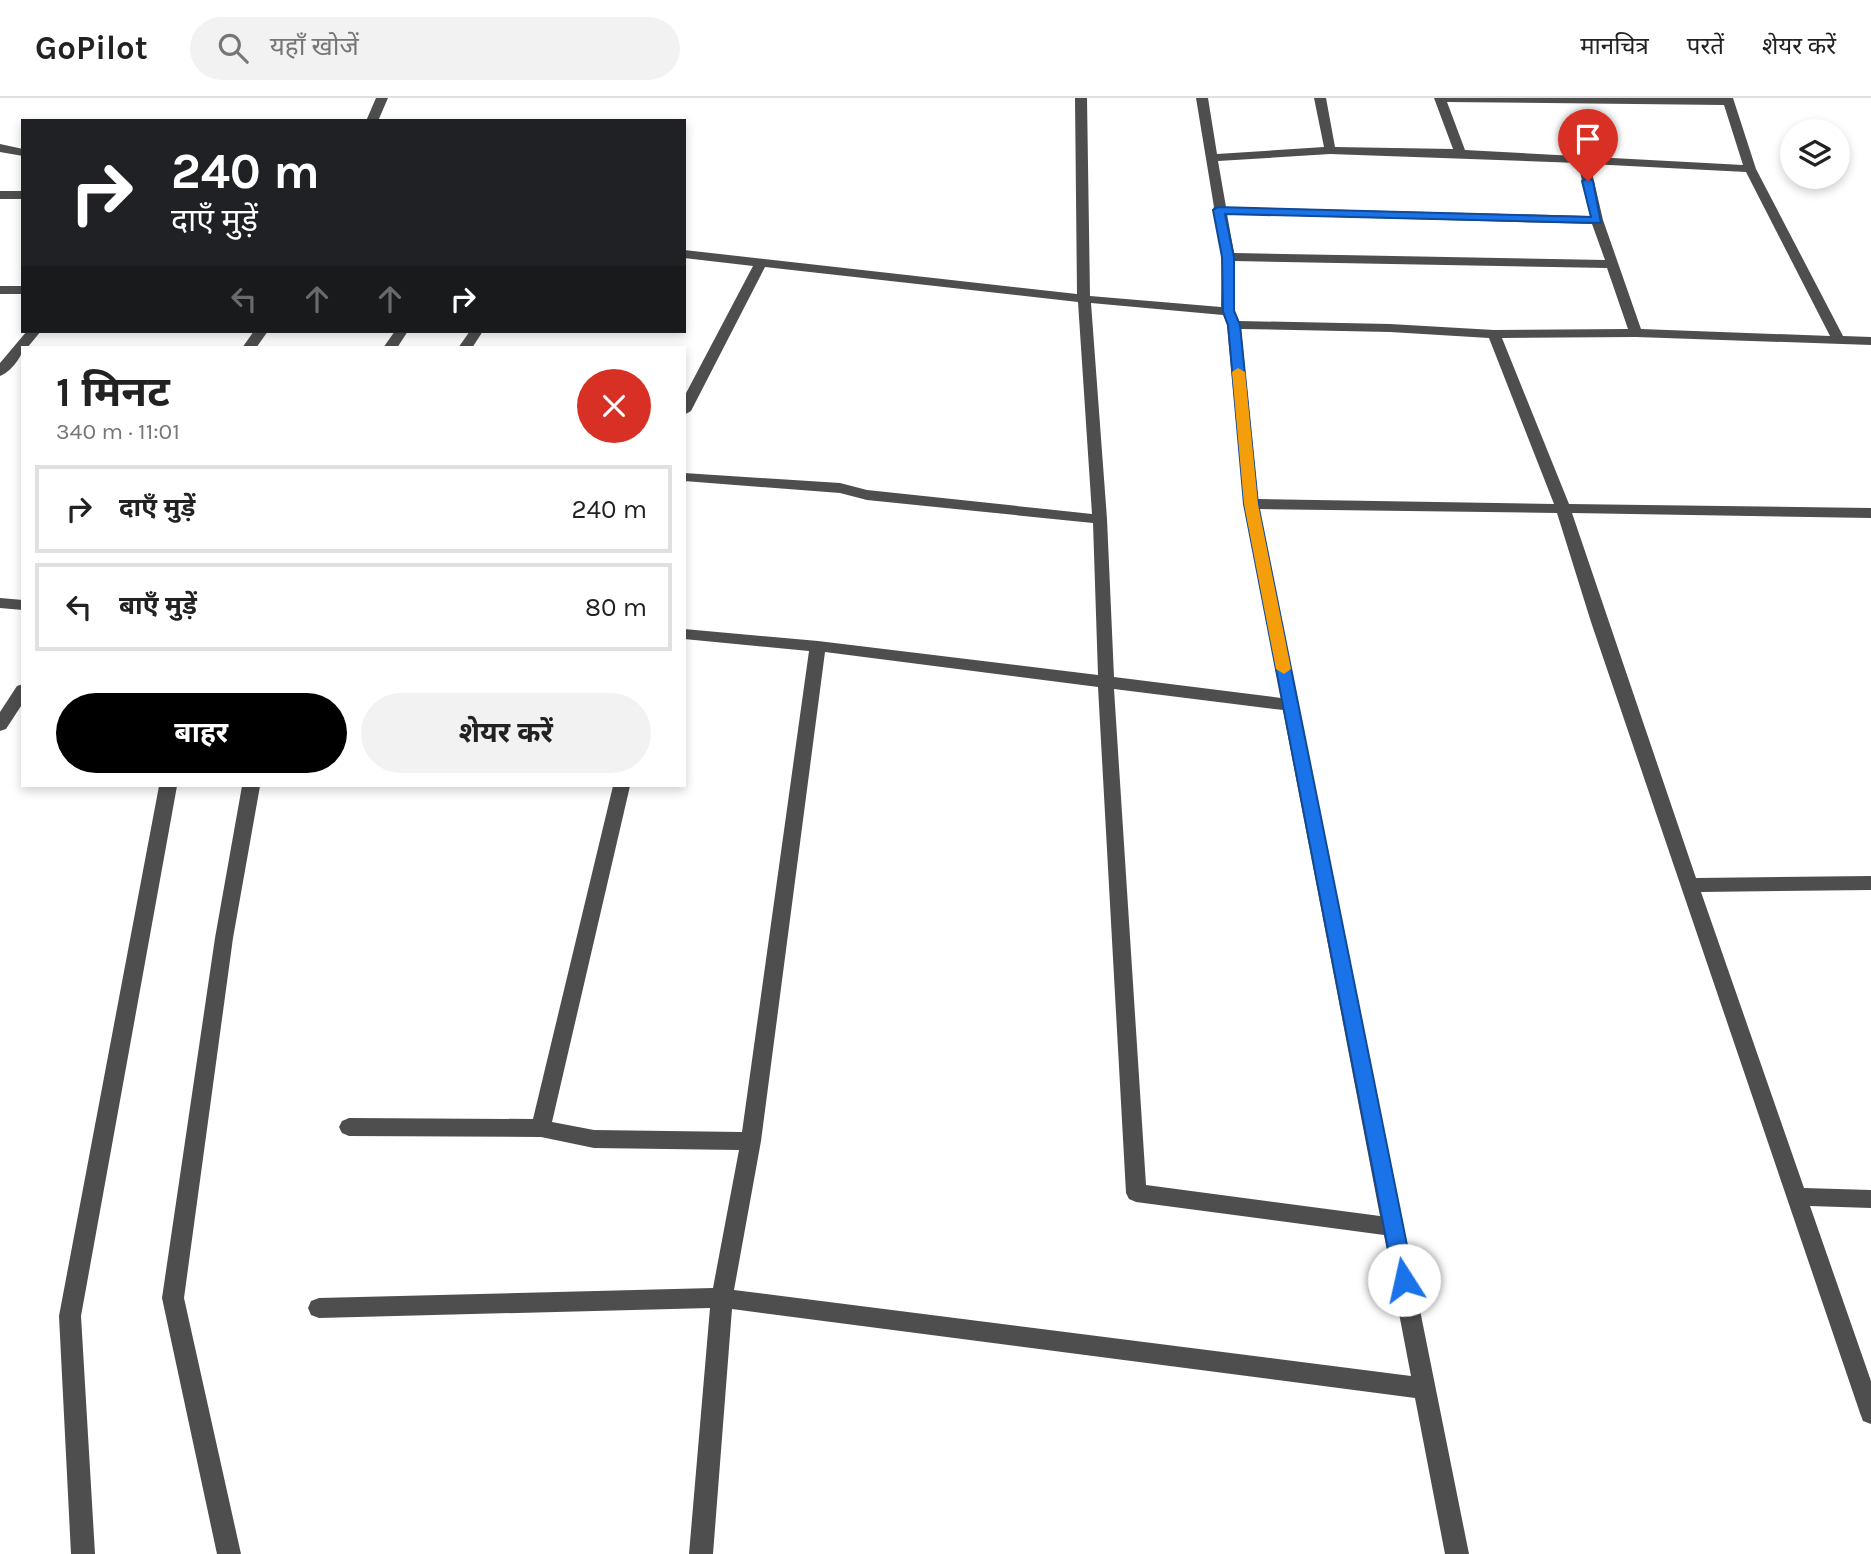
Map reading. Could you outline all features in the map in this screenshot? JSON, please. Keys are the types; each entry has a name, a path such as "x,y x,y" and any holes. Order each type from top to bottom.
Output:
{"street":[{"path":"373,119 382,98"},
{"path":"1081,98 1084,299 1100,519 1106,683 1136,1194 1394,1227"},
{"path":"1202,98 1218,210 1228,257 1228,311 1234,325 1251,504 1457,1554"},
{"path":"1320,98 1330,150"},
{"path":"1460,153 1440,99 1728,100 1750,169 1839,341"},
{"path":"0,148 21,153"},
{"path":"1211,158 1330,150 1460,153 1750,169"},
{"path":"1583,161 1597,220 1636,333"},
{"path":"0,195 21,195"},
{"path":"1218,210 1597,220"},
{"path":"686,254 1084,299 1228,311"},
{"path":"1228,257 1611,264"},
{"path":"686,407 761,262"},
{"path":"0,290 21,290"},
{"path":"1234,325 1390,328 1494,334 1636,333 1871,341"},
{"path":"1494,334 1563,508 1599,622 1871,1413"},
{"path":"0,372 21,347"},
{"path":"686,477 840,488 867,495 1100,519"},
{"path":"1251,504 1871,513"},
{"path":"0,603 21,605"},
{"path":"686,634 818,646 1291,705"},
{"path":"701,1554 722,1298 751,1141 818,646"},
{"path":"0,725 21,693"},
{"path":"83,1554 70,1316 168,787"},
{"path":"229,1554 173,1298 224,938 251,787"},
{"path":"541,1128 622,787"},
{"path":"1691,886 1871,883"},
{"path":"349,1127 541,1128 594,1139 751,1141"},
{"path":"1796,1197 1871,1199"},
{"path":"319,1308 722,1298 1423,1388"}],"slow traffic":[{"path":"1238,372 1251,504 1284,669"}],"route":[{"path":"1404,1280 1251,504 1234,325 1228,311 1228,257 1218,210 1597,220 1588,181"}]}
